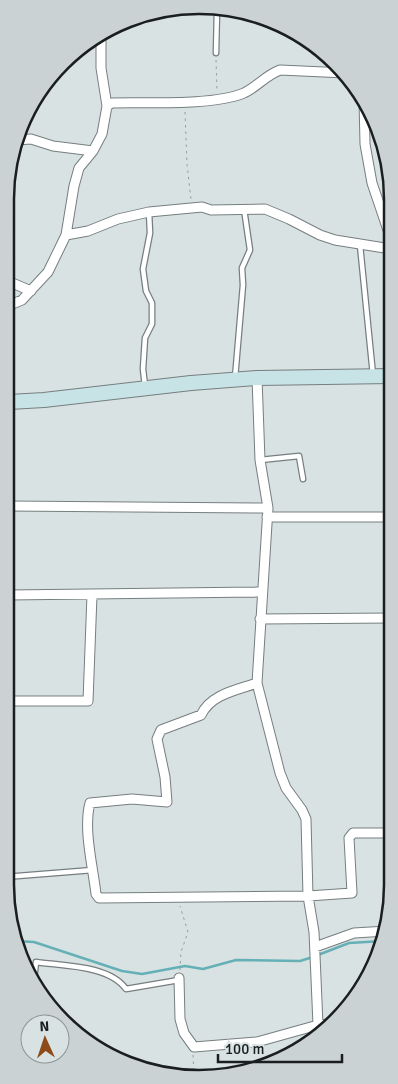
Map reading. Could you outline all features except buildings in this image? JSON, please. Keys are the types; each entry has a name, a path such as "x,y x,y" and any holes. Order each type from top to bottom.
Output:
{"street":[{"path":"14,303 22,300 48,272 66,234 79,168 93,151 102,134 107,106 101,68 101,42"},
{"path":"107,106 112,103 217,99 245,92 272,73 280,70 333,72"},
{"path":"364,116 365,144 372,183 384,222"},
{"path":"24,139 31,139 53,146 93,151"},
{"path":"66,234 88,230 118,219 148,212 202,207 211,210 265,209 320,235 335,240 360,244 384,244"},
{"path":"14,284 31,291"},
{"path":"14,402 257,378 384,376"},
{"path":"179,979 180,1019 184,1033 194,1047 256,1042 318,1025 314,932 308,896 306,819 302,810 286,788 280,774 257,683 268,513 260,460 257,378"},
{"path":"14,506 384,517"},
{"path":"14,595 262,592"},
{"path":"14,701 88,701 92,595"},
{"path":"260,619 384,618"},
{"path":"257,683 213,700 206,706 201,715 161,730 157,740 168,802 132,799 90,803 88,810 89,838 96,894 100,898 178,898 308,896 352,893 349,838 353,833 384,833"},
{"path":"315,947 354,932 378,931"}],"lane":[{"path":"216,54 217,14"},
{"path":"234,380 243,286 242,268 250,250 244,209"},
{"path":"145,388 143,369 145,338 152,324 152,303 146,291 144,269 150,233 148,212"},
{"path":"360,244 373,375"},
{"path":"260,460 299,456 303,479"},
{"path":"14,876 93,870"},
{"path":"35,971 36,962 81,968 100,972 121,982 126,989 179,979"}],"path":[{"path":"216,54 217,99"},
{"path":"184,101 187,164 192,208"},
{"path":"178,898 188,932 181,952 179,979"},
{"path":"193,1070 192,1058 194,1047"}],"waterway":[{"path":"23,941 34,942 122,971 142,974 185,966 203,969 236,960 300,961 313,957"},
{"path":"318,955 349,943 375,941"}]}
